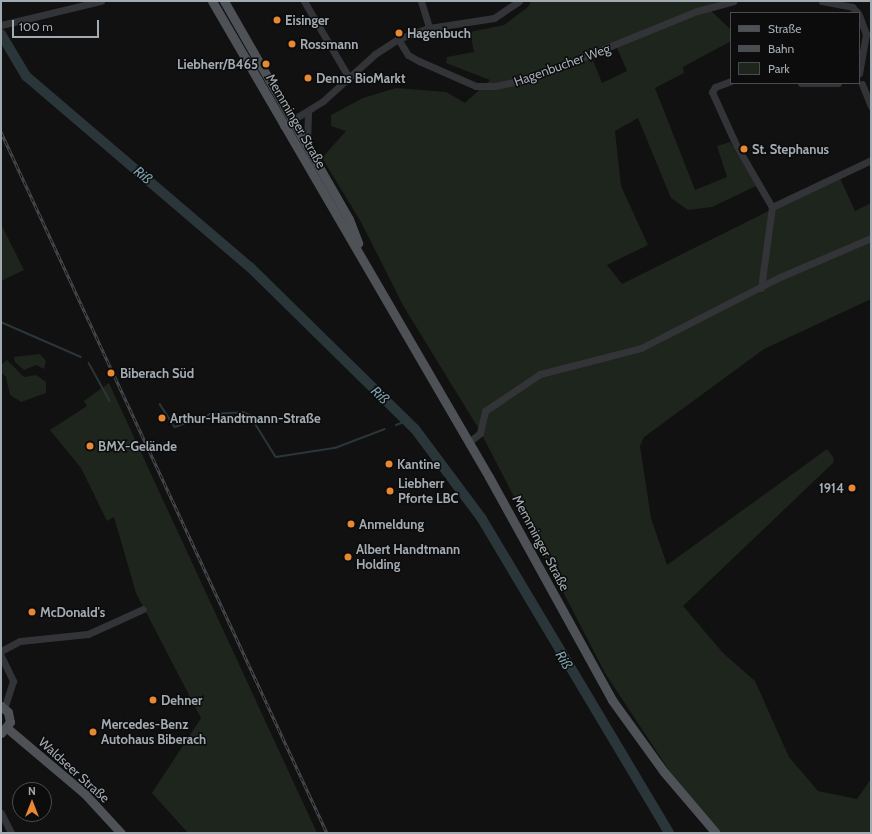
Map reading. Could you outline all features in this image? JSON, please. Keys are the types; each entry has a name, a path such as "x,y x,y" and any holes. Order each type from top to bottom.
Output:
{"main road":[{"name":"Memminger Straße","path":"212,1 340,225 361,252 469,442 612,700 664,772 716,833"},
{"name":"Memminger Straße","path":"224,1 307,143 349,219 361,252"},
{"path":"2,707 10,717 4,731"},
{"name":"Waldseer Straße","path":"4,731 85,794 122,833"}],"street":[{"path":"1,25 101,1"},
{"path":"304,1 349,78"},
{"path":"421,1 429,28"},
{"path":"283,126 308,112 375,54 398,39 429,28 494,18 520,1"},
{"name":"Hagenbucher Weg","path":"398,39 408,55 419,61 476,86 495,86 532,78 697,11 734,1"},
{"path":"822,1 852,7 857,12"},
{"path":"860,17 866,34 860,67"},
{"path":"730,81 715,87 712,92 736,146 772,208 761,288"},
{"path":"861,83 871,86"},
{"path":"861,83 871,104"},
{"path":"307,143 308,112"},
{"path":"772,208 871,160"},
{"path":"469,442 480,433 485,411 540,374 641,348 761,288 871,238"},
{"path":"1,651 20,641 88,634 143,609"},
{"path":"1,656 13,680 2,707"},
{"path":"1,813 12,833"}],"green space":[{"path":"531,1 722,1 706,6 730,29 730,42 683,67 684,73 655,88 695,190 727,177 717,146 730,142 756,186 712,207 688,210 671,198 638,118 615,131 621,186 648,245 607,265 622,284 839,176 855,211 871,203 871,299 764,349 644,437 640,446 651,518 667,565 827,449 833,457 834,462 683,606 723,653 755,681 789,757 818,791 857,799 871,779 871,833 722,833 676,781 605,673 480,431 404,307 361,222 322,158 346,131 331,126 331,115 363,98 396,88 446,92 465,103 490,80 446,63 447,57 474,52 470,32 504,25 528,7","holes":["617,48 627,71 602,83 592,58"]},
{"path":"1,224 24,270 1,281"},
{"path":"40,354 46,361 44,369 36,365 24,370 15,362 14,357"},
{"path":"7,360 24,377 36,375 46,382 46,393 21,402 10,395 6,377 1,372 1,365"},
{"path":"109,383 317,833 188,833 152,793 201,718 136,593 114,517 107,521 81,468 50,430 87,406 84,401"}],"waterway":[{"name":"Riß","path":"1,34 26,76 250,267 415,429 482,519 669,833"},
{"path":"1,322 81,357"},
{"path":"89,363 110,401"},
{"path":"160,404 175,427 210,414 243,412 250,415 276,457 335,448 385,429"},
{"path":"396,425 407,421"}],"railway":[{"path":"1,132 327,833"}],"place":[{"name":"Eisinger","path":"277,20"},
{"name":"Hagenbuch","path":"399,33"},
{"name":"Rossmann","path":"292,44"},
{"name":"Liebherr/B465","path":"266,64"},
{"name":"Denns BioMarkt","path":"308,78"},
{"name":"St. Stephanus","path":"744,149"},
{"name":"Biberach Süd","path":"111,373"},
{"name":"Arthur-Handtmann-Straße","path":"162,418"},
{"name":"BMX-Gelände","path":"90,446"},
{"name":"Kantine","path":"389,464"},
{"name":"1914","path":"852,488"},
{"name":"Liebherr Pforte LBC","path":"390,491"},
{"name":"Anmeldung","path":"351,524"},
{"name":"Albert Handtmann Holding","path":"348,557"},
{"name":"McDonald's","path":"32,612"},
{"name":"Dehner","path":"153,700"},
{"name":"Mercedes-Benz Autohaus Biberach","path":"93,732"}]}
